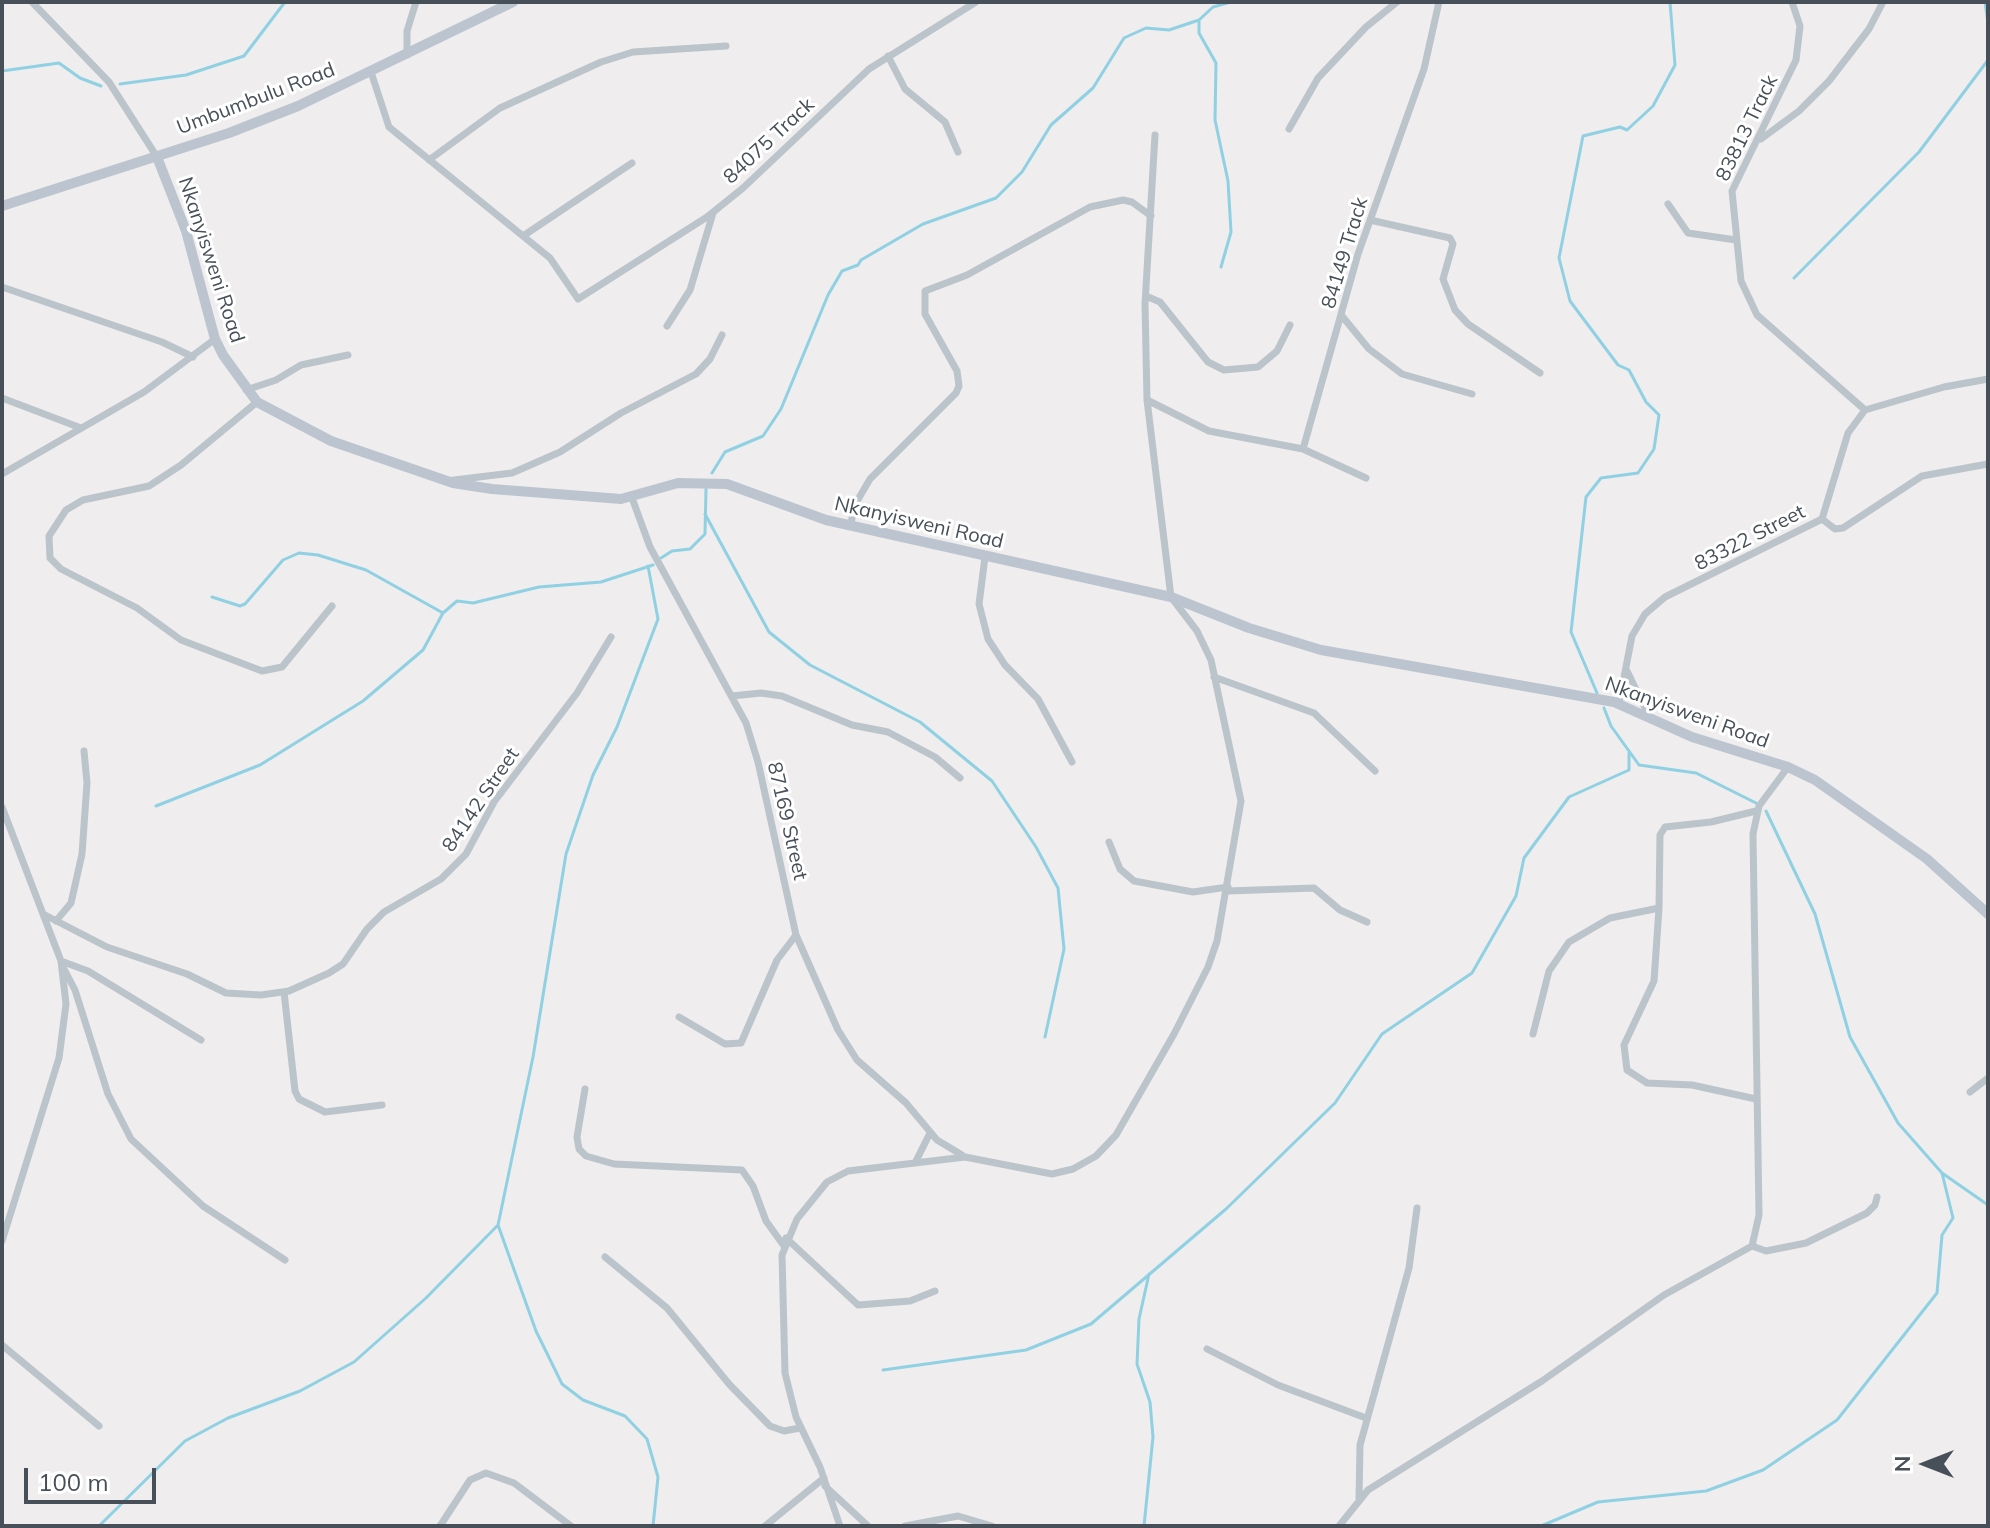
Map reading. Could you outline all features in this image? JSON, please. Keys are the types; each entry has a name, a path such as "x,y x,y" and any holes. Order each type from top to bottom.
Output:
{"street":[{"name":"Nkanyisweni Road","path":"32,2 109,82 157,157 193,254 215,339 246,390 257,402 331,441 446,481 492,489 632,498 678,483 715,482 850,526 1171,597 1262,633 1321,650 1619,703 1692,737 1788,767 1847,801 1927,859 1988,914"},
{"path":"407,55 407,31 416,2"},
{"name":"Umbumbulu Road","path":"2,206 157,157 298,106 513,2"},
{"name":"84075 Track","path":"523,236 550,258 578,299 713,213 862,75 888,56 929,35 976,2"},
{"path":"1289,129 1318,78 1366,27 1397,2"},
{"name":"84149 Track","path":"1303,449 1370,220 1424,69 1439,2"},
{"name":"83813 Track","path":"1792,2 1800,26 1799,49 1760,140 1732,191 1744,292 1757,315 1865,410"},
{"path":"1760,140 1799,111 1829,81 1869,29 1883,2"},
{"path":"429,160 500,108 618,55 726,46"},
{"path":"888,56 905,89 945,122 958,152"},
{"path":"371,72 389,127 523,236 632,163"},
{"path":"840,1526 825,1482 800,1428 787,1387 783,1354 781,1282 785,1242 809,1202 832,1178 848,1171 965,1157 1052,1174 1085,1164 1106,1148 1198,989 1214,953 1228,889 1241,801 1204,644 1171,597 1147,400 1146,296 1155,135"},
{"path":"850,526 856,503 870,479 956,393 959,386 957,371 925,314 925,291 967,275 1090,207 1123,200 1132,202 1151,216"},
{"path":"1668,204 1688,233 1736,240"},
{"path":"667,326 690,290 713,213"},
{"path":"1370,220 1450,238 1453,244 1443,279 1455,310 1468,324 1540,373"},
{"path":"2,287 162,342 193,357"},
{"path":"1146,296 1160,302 1208,362 1224,370 1258,367 1277,351 1290,325"},
{"path":"1342,316 1369,349 1402,374 1472,394"},
{"path":"446,481 512,473 548,458 621,413 696,374 710,359 722,335"},
{"path":"2,474 144,392 215,339"},
{"path":"246,390 276,380 301,365 348,355"},
{"path":"1865,410 1918,393 1988,379"},
{"path":"2,398 81,428"},
{"path":"1147,400 1209,431 1303,449 1366,478"},
{"path":"257,402 181,465 149,486 83,500 66,510 49,536 50,558 61,569 137,608 181,640 262,671 282,667 332,606"},
{"name":"83322 Street","path":"1619,703 1632,636 1656,603 1822,519 1848,433 1865,410"},
{"path":"1822,519 1835,529 1843,528 1922,476 1988,464"},
{"name":"87169 Street","path":"632,498 655,558 746,723 758,762 796,935 808,969 846,1046 906,1103 930,1133 953,1152 965,1157"},
{"path":"985,557 979,604 988,639 1005,665 1038,699 1072,762"},
{"name":"84142 Street","path":"43,914 107,947 187,974 226,993 284,992 343,964 367,929 384,912 441,879 453,868 479,833 494,802 577,693 611,637"},
{"path":"1626,668 1649,716"},
{"path":"1214,677 1314,713 1375,771"},
{"path":"732,696 761,693 782,696 852,725 888,732 935,757 960,778"},
{"path":"56,921 71,903 82,854 87,783 84,751"},
{"path":"1752,1246 1759,1215 1753,834 1756,811 1788,767"},
{"path":"2,807 62,964 75,990 108,1094 131,1139 203,1206 285,1260"},
{"path":"1756,811 1711,822 1665,827 1660,835 1654,981 1624,1045 1627,1070 1647,1083 1692,1085 1756,1099"},
{"path":"1109,842 1120,869 1134,881 1193,892 1314,888 1340,910 1367,922"},
{"path":"1533,1034 1549,971 1569,942 1610,918 1659,908"},
{"path":"679,1017 722,1042 741,1043 777,960 796,935"},
{"path":"62,964 88,971 201,1040"},
{"path":"2,1241 63,1040 66,1004 62,964"},
{"path":"284,992 295,1091 299,1099 325,1112 382,1105"},
{"path":"1970,1092 1988,1078"},
{"path":"585,1089 577,1137 586,1156 614,1164 742,1170 748,1175 766,1221 785,1242 858,1305 910,1301 935,1291"},
{"path":"915,1163 930,1133"},
{"path":"1339,1526 1359,1498 1542,1381 1672,1290 1752,1246 1766,1251 1806,1243 1867,1213 1875,1205 1877,1197"},
{"path":"1359,1498 1358,1465 1366,1418 1409,1268 1417,1208"},
{"path":"605,1257 667,1308 729,1384 770,1426 784,1431 800,1428"},
{"path":"2,1345 99,1426"},
{"path":"1207,1349 1278,1385 1366,1418"},
{"path":"440,1526 470,1480 486,1473 514,1483 571,1526"},
{"path":"765,1526 825,1482"},
{"path":"825,1482 868,1526"},
{"path":"905,1526 958,1516 992,1526"}],"waterway":[{"path":"120,84 186,75 244,56 285,2"},
{"path":"712,473 725,452 763,436 781,409 828,295 842,271 858,265 861,260 923,224 996,198 1022,172 1051,125 1093,88 1124,38 1146,28 1169,30 1199,20 1213,7 1231,2"},
{"path":"1597,693 1571,632 1586,497 1601,478 1638,473 1654,449 1659,415 1646,402 1629,370 1618,365 1570,301 1559,258 1583,136 1620,127 1627,130 1653,106 1675,65 1670,2"},
{"path":"1985,2 1988,23"},
{"path":"1199,20 1199,33 1216,63 1215,120 1228,181 1231,232 1221,267"},
{"path":"1794,278 1919,152 1988,60"},
{"path":"2,71 59,63 80,78 101,86"},
{"path":"661,558 672,551 690,549 705,534 706,489"},
{"path":"705,514 769,632 810,665 920,722 992,781 1036,847 1058,888 1064,949 1045,1037"},
{"path":"212,597 240,606 245,604 283,560 299,553 318,555 366,570 443,613 457,601 473,603 539,587 601,582 653,565"},
{"path":"648,566 658,619 617,727 593,775 566,854 533,1057 498,1225 536,1331 562,1384 583,1400 625,1416 647,1439 658,1477 653,1526"},
{"path":"156,806 260,765 363,701 423,650 443,613"},
{"path":"1604,708 1611,726 1639,765 1696,773 1756,803"},
{"path":"883,1370 1026,1350 1091,1324 1226,1209 1335,1103 1382,1034 1472,973 1516,896 1524,858 1569,797 1629,770 1629,753"},
{"path":"1766,811 1815,914 1850,1037 1898,1123 1942,1173 1988,1205"},
{"path":"1541,1526 1598,1502 1706,1491 1763,1470 1837,1420 1937,1293 1942,1235 1953,1218 1942,1173"},
{"path":"99,1526 185,1441 228,1418 300,1391 354,1362 426,1298 498,1225"},
{"path":"1144,1526 1153,1437 1150,1402 1137,1364 1139,1319 1149,1274"}]}
